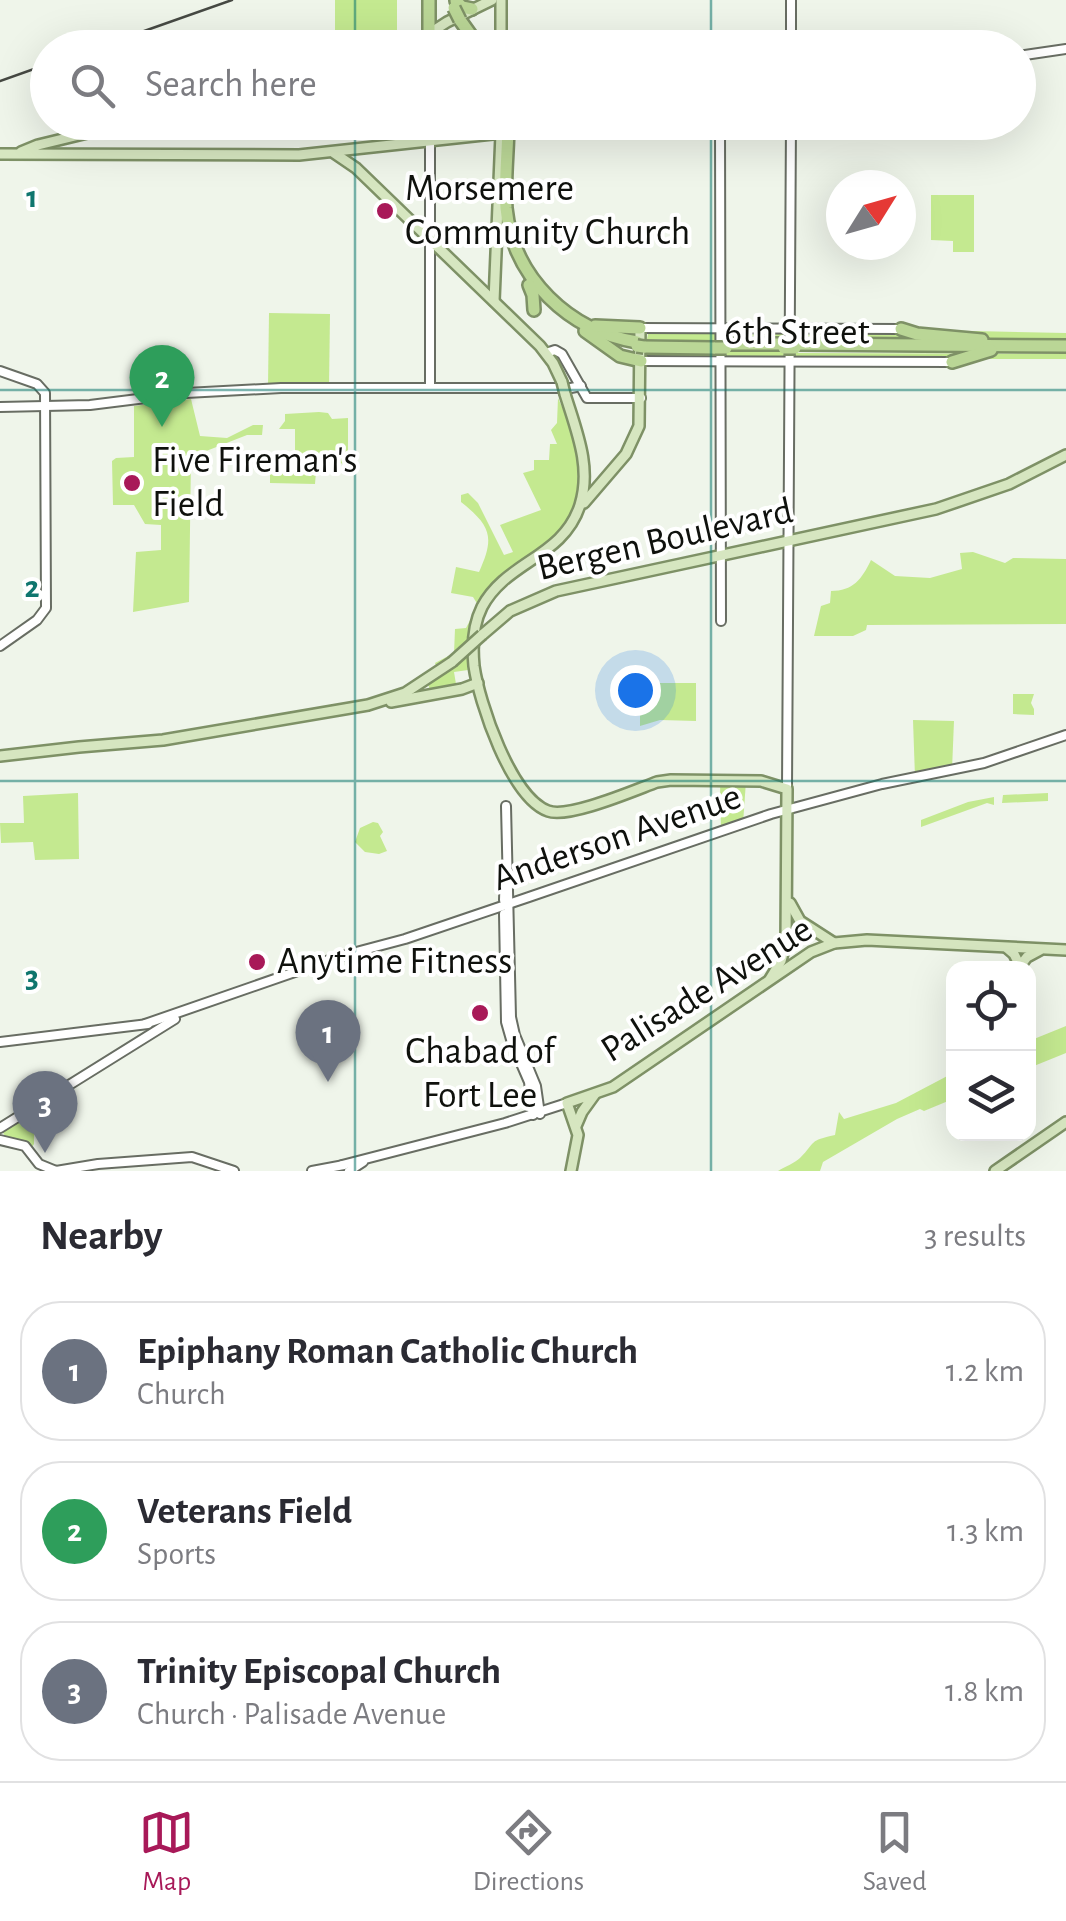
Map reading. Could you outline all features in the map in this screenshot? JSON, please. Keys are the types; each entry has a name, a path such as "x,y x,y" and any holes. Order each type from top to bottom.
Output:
{"highway":[{"path":"430,0 433,30"},
{"path":"506,140 506,197 511,232 530,274 556,307"},
{"path":"499,191 506,241 516,265 541,300 620,356 640,360"},
{"path":"513,226 556,307"},
{"path":"529,285 534,310"},
{"path":"579,324 640,328"},
{"path":"579,324 640,344 720,349 1066,348"},
{"path":"901,329 978,339 1006,348"},
{"path":"952,362 1006,348"}],"main road":[{"path":"433,30 456,9 492,0"},
{"path":"501,0 501,30"},
{"path":"791,30 792,0"},
{"path":"1036,53 1066,49"},
{"path":"14,154 64,140"},
{"path":"0,152 296,155 441,140"},
{"path":"494,301 505,140"},
{"path":"507,140 513,226"},
{"path":"720,140 720,621"},
{"path":"770,979 782,956 790,901 787,789 791,140"},
{"path":"430,142 430,388"},
{"path":"0,152 29,149 60,154"},
{"path":"332,152 353,165 546,353 562,382 585,466 579,509"},
{"path":"787,789 766,781 672,780 570,811 552,812 538,804 504,759 478,682 475,624 494,589 556,544 594,489 620,462 640,426 640,328 901,329"},
{"name":"6th Street","path":"640,360 720,349"},
{"name":"6th Street","path":"790,349 952,362"},
{"path":"546,353 560,352 587,398 640,398"},
{"path":"0,371 42,388 45,407 44,612 0,646"},
{"path":"0,407 90,404 281,388 581,386"},
{"name":"Bergen Boulevard","path":"415,694 426,680 510,611 541,596 681,560 720,556 941,508 1016,482 1066,455"},
{"path":"426,680 433,694"},
{"path":"0,756 163,740 415,694 433,694 478,682"},
{"name":"Anderson Avenue","path":"0,1042 169,1019 341,956 405,939 787,809 984,763 1065,736"},
{"path":"506,806 506,1022 529,1082 536,1115"},
{"path":"790,901 800,921 834,942"},
{"name":"Palisade Avenue","path":"312,1171 346,1168 377,1154 536,1115 613,1087 802,956 834,942 867,940 1066,950"},
{"path":"1004,946 1020,966 1026,958 1044,949"},
{"path":"169,1019 0,1128 4,1140 24,1146 39,1164 56,1170 193,1157 234,1171"},
{"path":"576,1126 598,1092"},
{"path":"567,1103 578,1140 571,1171"},
{"path":"995,1171 1066,1122"},
{"name":"Palisade Avenue","path":"364,1162 505,1127 505,1123"},
{"path":"346,1168 377,1154"}],"green space":[{"path":"335,0 397,0 397,30 335,30"},
{"path":"931,195 974,195 974,252 953,252 953,241 931,240"},
{"path":"269,313 330,314 329,387 268,385"},
{"path":"783,327 783,338 647,339 648,334 657,332"},
{"path":"796,327 1066,333 1066,340 796,338"},
{"path":"644,350 784,351 784,358 649,356"},
{"path":"794,353 1066,354 1066,359 794,359"},
{"path":"558,398 576,455 578,475 571,514 546,546 491,586 476,610 468,641 437,668 435,663 454,653 455,629 466,628 478,605 473,597 451,593 456,567 479,572 487,550 484,525 461,502 461,495 468,493 478,503 504,555 513,552 500,525 541,510 523,473 534,470 534,460 549,460 550,444 557,444 551,430 557,423"},
{"path":"191,399 200,436 227,438 253,425 263,425 262,435 247,435 191,457 189,602 133,612 136,552 161,550 161,525 145,524 134,505 113,505 112,461 134,457 134,406"},
{"path":"328,413 332,419 348,418 348,463 333,464 332,472 316,472 315,484 270,483 270,464 295,461 295,429 279,429 285,414"},
{"path":"973,552 1005,563 1013,558 1066,559 1066,624 867,625 866,630 853,636 814,636 821,606 830,603 831,591 856,583 871,560 895,576 930,578 962,569 960,553"},
{"path":"474,642 474,659 467,664 468,670 454,672 457,690 431,693 427,681"},
{"path":"640,683 696,683 696,721 660,720 640,726"},
{"path":"1013,694 1034,694 1034,715 1013,714"},
{"path":"913,720 954,721 952,770 915,777"},
{"path":"720,781 746,781 743,824 721,832"},
{"path":"78,793 79,859 35,860 33,842 1,843 0,823 24,823 23,796"},
{"path":"1048,793 1048,801 1002,803 1003,795"},
{"path":"994,797 994,805 987,803 921,827 921,820 968,802"},
{"path":"373,822 383,832 380,836 387,851 379,854 365,852 355,842 360,828"},
{"path":"1066,1026 1066,1053 1036,1065 1036,1038"},
{"path":"946,1077 946,1102 897,1119 823,1162 820,1171 778,1171 798,1160 817,1140 835,1135 839,1112 844,1119 896,1103"},
{"path":"26,1114 41,1116 43,1130 34,1135 32,1147 2,1131"}],"railway":[{"path":"147,30 232,0"},
{"path":"0,81 30,70"}],"place":[{"name":"Morsemere Community Church","path":"385,211"},
{"name":"Veterans Field","path":"162,427"},
{"name":"Five Fireman's Field","path":"132,483"},
{"name":"Anytime Fitness","path":"257,962"},
{"name":"Chabad of Fort Lee","path":"480,1013"},
{"name":"Epiphany Roman Catholic Church","path":"328,1082"},
{"name":"Trinity Episcopal Church","path":"45,1153"}]}
